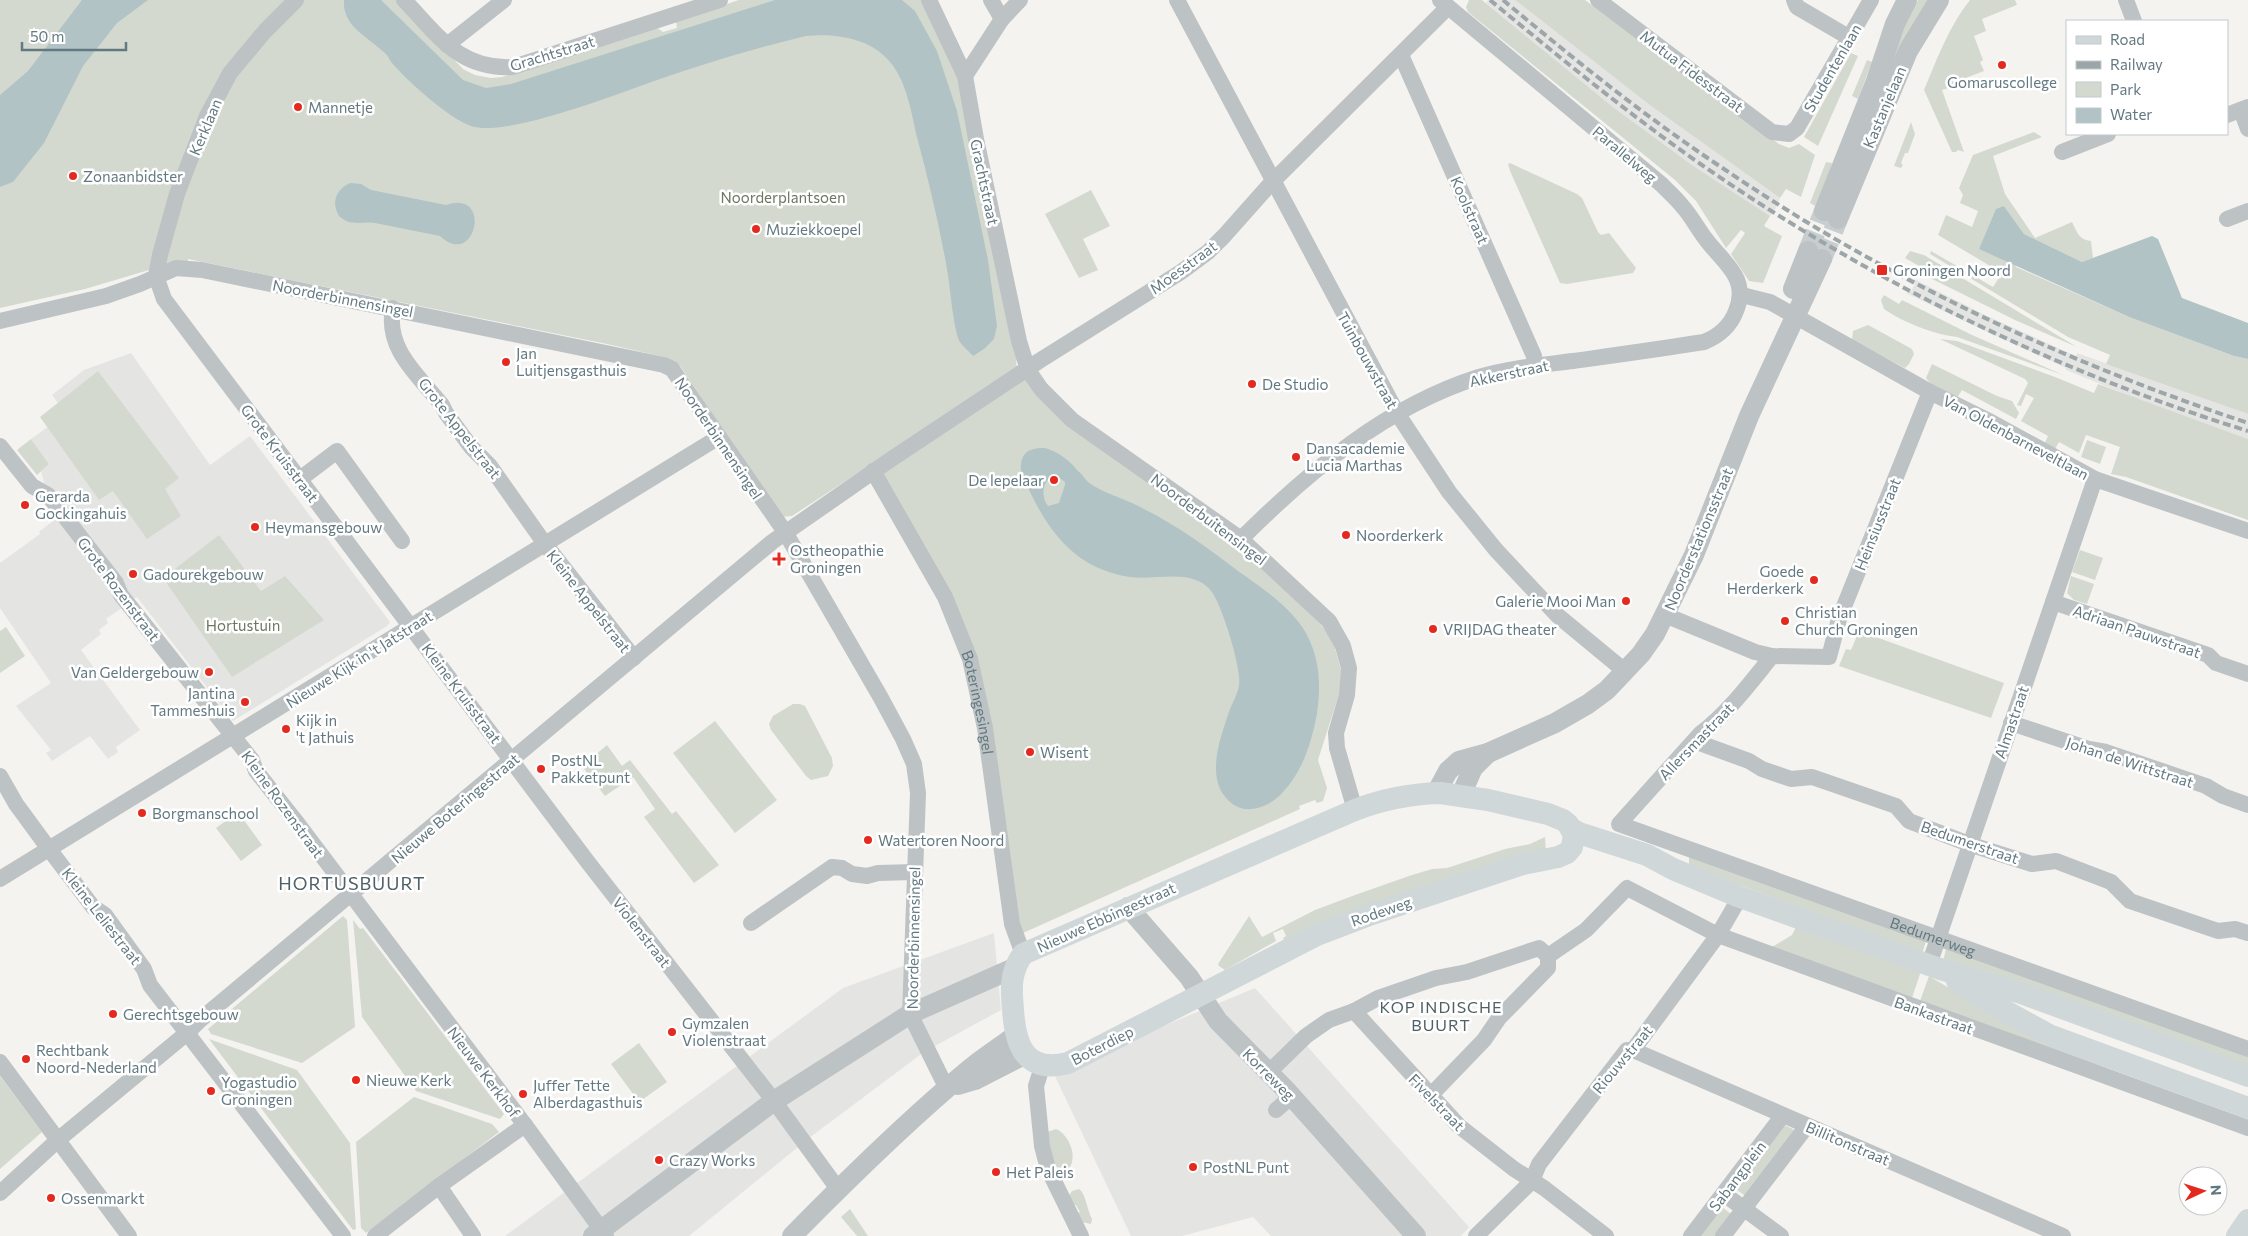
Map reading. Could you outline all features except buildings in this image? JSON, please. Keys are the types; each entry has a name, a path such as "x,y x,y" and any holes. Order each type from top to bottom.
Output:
{"main road":[{"name":"Nieuwe Ebbingestraat","path":"1019,961 1128,907 1377,802 1400,797 1436,794 1461,795 1548,814 1563,820 1570,839"},
{"name":"Bedumerweg","path":"1570,839 1647,854 1672,869 1740,897 1934,967 2021,993 2248,1076"},
{"name":"Rodeweg","path":"1201,995 1300,943 1347,923 1523,864 1558,857 1570,839"},
{"name":"Boteringesingel","path":"1019,961 1011,981 1028,1051"},
{"name":"Bedumerweg","path":"1934,967 1989,1002 2049,1035 2248,1108"},
{"name":"Boterdiep","path":"1028,1051 1060,1066 1201,995"},
{"path":"2238,1236 2248,1220"}],"street":[{"name":"Kerklaan","path":"156,276 160,255 178,194 206,116 230,73 265,31 296,0"},
{"name":"Grachtstraat","path":"404,0 447,45 461,56 476,64 494,68 513,66 701,3 720,0"},
{"path":"447,45 504,0"},
{"name":"Grachtstraat","path":"929,0 965,76 976,139 1019,341 1028,370"},
{"path":"991,0 1002,18"},
{"path":"965,76 1002,18 1020,0"},
{"name":"Tuinbouwstraat","path":"1176,0 1397,413 1449,492 1496,550 1557,615 1626,672"},
{"name":"Mutua Fidesstraat","path":"1598,0 1772,132 1789,134"},
{"path":"1794,0 1797,7 1850,38"},
{"name":"Studentenlaan","path":"1789,134 1797,128 1871,0"},
{"name":"Kastanjelaan","path":"1907,0 1895,24 1831,215 1908,51 1939,0"},
{"path":"2126,0 2134,20"},
{"name":"Moesstraat","path":"873,471 1193,263 1224,236 1272,182 1401,55 1444,4"},
{"name":"Parallelweg","path":"1444,4 1662,184 1683,206 1706,240 1733,272 1742,294"},
{"name":"Koolstraat","path":"1401,55 1534,356 1536,366"},
{"path":"2239,111 2248,129"},
{"path":"2062,152 2105,135"},
{"path":"2227,219 2248,211"},
{"name":"Noorderstationsstraat","path":"1436,794 1444,777 1453,766 1465,758 1488,753 1555,723 1580,709 1607,690 1626,672 1655,634 1694,555 1815,255"},
{"name":"Noorderbinnensingel","path":"0,321 106,296 176,268 202,270 393,308 664,365 672,369 785,532 885,706 914,764 918,793 910,1014 947,1089"},
{"name":"Grote Kruisstraat","path":"156,276 164,299 366,569 412,626"},
{"path":"1742,294 1766,300 1790,314"},
{"name":"Akkerstraat","path":"1241,539 1283,498 1383,421 1433,394 1481,376 1536,366 1704,342 1717,337 1734,318 1742,294"},
{"name":"Grote Appelstraat","path":"393,308 390,320 391,333 397,348 442,404 446,413 471,447 490,466 545,544"},
{"name":"Van Oldenbarneveltlaan","path":"1790,314 1930,392 1991,422 2095,479 2248,531"},
{"name":"Noorderbuitensingel","path":"1028,370 1041,389 1072,420 1241,539 1329,621 1343,646 1349,668 1347,695 1336,733 1356,810"},
{"name":"Heinsiusstraat","path":"1772,656 1829,657 1838,622 1930,392"},
{"name":"Nieuwe Kijk in 't Jatstraat","path":"0,880 719,437"},
{"name":"Grote Rozenstraat","path":"0,446 32,486 48,495 116,583 121,595 233,737"},
{"path":"300,479 338,450 402,541"},
{"name":"Nieuwe Boteringestraat","path":"0,1194 59,1139 187,1033 200,1020 785,532 873,471"},
{"name":"Boteringesingel","path":"873,471 945,597 970,659 985,728 1012,924 1019,961"},
{"name":"Almastraat","path":"1934,967 1939,937 1969,844 2095,479"},
{"name":"Kleine Appelstraat","path":"545,544 634,658"},
{"name":"Adriaan Pauwstraat","path":"2053,602 2208,655 2216,663 2248,674"},
{"path":"1665,615 1755,652 1772,656"},
{"name":"Kleine Kruisstraat","path":"412,626 513,760"},
{"name":"Allersmastraat","path":"1619,824 1749,685 1772,656"},
{"name":"Johan de Wittstraat","path":"2012,720 2089,749 2106,752 2206,786 2223,796 2248,805"},
{"name":"Kleine Rozenstraat","path":"233,737 252,760 256,771 350,895"},
{"name":"Bedumerstraat","path":"1694,742 1749,760 1762,769 1791,779 1812,777 1896,806 1909,821 1969,844 2032,864 2056,861 2111,882 2130,901 2218,931 2235,929 2248,933"},
{"name":"Noorderstationsstraat","path":"1461,795 1473,768 1488,753"},
{"name":"Violenstraat","path":"513,760 586,861 774,1101 827,1171 838,1189"},
{"name":"Kleine Leliestraat","path":"0,776 16,804 93,907 105,915 144,970 150,985 187,1033"},
{"name":"Bedumerweg","path":"1619,824 2248,1049"},
{"path":"751,923 832,867 842,868 852,874 867,876 878,873 915,872"},
{"name":"Bankastraat","path":"1548,956 1586,930 1627,888 1718,935 2248,1128"},
{"name":"Nieuwe Kerkhof","path":"350,895 525,1125 439,1186 375,1236"},
{"name":"Riouwstraat","path":"1476,1236 1532,1180 1539,1164 1627,1050 1633,1050 1718,935 1740,897"},
{"name":"Korreweg","path":"1128,907 1189,977 1218,1021 1268,1073 1283,1104 1416,1236"},
{"path":"1268,1073 1306,1036 1329,1020 1354,1011 1378,998 1427,981 1467,972 1539,948 1548,956 1548,968 1499,1018 1484,1040 1430,1096"},
{"name":"Nieuwe Ebbingestraat","path":"600,1234 774,1101 910,1014 1019,961"},
{"name":"Fivelstraat","path":"1354,1011 1459,1126 1606,1236"},
{"path":"187,1033 343,1236"},
{"name":"Billitonstraat","path":"1633,1050 2063,1236"},
{"path":"792,1236 838,1189 947,1089 1028,1051 1036,1086 1042,1146 1048,1169 1081,1236"},
{"path":"0,1062 59,1139 129,1236"},
{"name":"Sabangplein","path":"1691,1236 1782,1115"},
{"path":"525,1125 600,1234"},
{"name":"Sabangplein","path":"1724,1236 1808,1126"},
{"path":"439,1186 473,1236"},
{"path":"1724,1194 1781,1236"}],"shaded area":[{"path":"1488,0 1515,0 1651,106 1780,198 1774,212 1770,216 1692,165 1613,107 1486,3"},
{"path":"1914,279 1985,315 2076,356 2077,353 2248,414 2248,439 2135,398 2066,370 2066,368 1906,293 1911,291 1915,284"},
{"path":"131,353 210,465 250,436 390,622 387,626 233,721 137,597 106,619 108,623 99,630 101,634 81,650 140,730 116,747 118,752 108,759 90,736 52,761 46,753 51,750 16,706 51,683 0,608 0,563 40,534 39,532 54,520 41,471 49,464 31,439 66,414 52,395 84,370"},
{"path":"994,933 1001,1010 924,1052 809,1138 689,1236 505,1236 843,988"},
{"path":"1255,988 1469,1227 1461,1236 1271,1236 1253,1217 1182,1236 1131,1236 1053,1072"}],"green space":[{"name":"Noorderplantsoen","path":"0,0 396,0 463,69 475,75 491,78 502,77 656,27 663,32 677,28 676,21 739,0 923,0 955,63 1017,357 1016,364 1035,394 1237,545 1314,616 1326,631 1335,648 1341,670 1340,691 1318,760 1327,788 1323,801 1317,803 1315,800 1299,806 1300,809 1023,933 1016,915 988,711 886,482 879,459 792,516 782,517 681,367 668,358 188,259 188,264 176,262 85,289 0,308"},
{"path":"1469,0 1482,0 1613,107 1692,165 1770,216 1764,226 1782,236 1763,283 1749,281 1731,254 1745,233 1741,230 1726,248 1696,201 1675,180 1468,12 1466,7"},
{"path":"1515,0 1585,0 1779,144 1789,148 1799,144 1815,155 1801,197 1786,189 1780,198 1651,106"},
{"path":"1918,0 1933,0 1897,66 1889,63 1902,27"},
{"path":"1970,0 2015,0 2017,5 1982,19 1986,31 1974,36 1983,60 1980,62 1984,71 1958,81 1959,85 1942,90 1964,152 1958,150 1952,152 1924,90 1950,32"},
{"path":"1851,53 1858,56 1818,146 1804,137"},
{"path":"1867,60 1872,62 1858,99 1852,96"},
{"path":"1911,122 1915,134 1908,153 1905,153 1901,168 1894,166"},
{"path":"2034,132 2042,137 1993,156 2005,194 2035,238 2072,222 2081,237 2091,241 2093,258 2082,262 2024,234 2004,206 2016,267 2129,317 2234,356 2248,359 2248,414 2106,364 2110,355 2068,337 1930,254 1931,251 1993,287 2002,273 1938,235 1946,215 1972,227 1978,211 1960,203 1963,195 1959,188 1973,155"},
{"path":"1826,162 1832,163 1820,209 1810,203"},
{"path":"1510,163 1582,198 1598,232 1601,235 1609,233 1636,268 1633,273 1567,284 1560,283 1510,171 1508,164"},
{"path":"1091,190 1110,226 1083,239 1098,270 1079,278 1045,214"},
{"path":"1910,251 1924,255 2077,347 2015,320 1918,272 1921,267 1905,258"},
{"path":"1884,295 1899,304 1902,300 1972,335 2063,375 1957,337 1909,323 1884,309 1881,300"},
{"path":"1868,325 1912,349 1914,354 1905,368 1852,340 1853,331"},
{"path":"1940,339 1957,341 2094,393 2098,384 2248,439 2248,520 2126,477 2111,474 2120,447 2086,435 2079,453 2059,442 2054,451 2044,445 2048,436 2021,421 2034,398 2026,394 2021,406 2017,405 2028,383 2025,379"},
{"path":"1932,364 1997,396 2012,401 2019,413 2016,419 1962,390 1957,398 1931,384 1926,378"},
{"path":"98,371 179,478 165,489 181,516 147,539 113,491 99,500 40,417"},
{"path":"31,439 49,464 37,475 17,450"},
{"path":"2087,440 2106,447 2100,464 2081,457"},
{"name":"Hortustuin","path":"219,535 261,591 285,576 324,620 232,677 163,578"},
{"path":"2080,550 2103,558 2095,580 2072,572"},
{"path":"2071,576 2094,584 2087,604 2074,600 2067,593"},
{"path":"6,627 25,656 0,673 0,631"},
{"path":"1859,631 2004,683 1991,718 1839,666 1846,649 1851,650"},
{"path":"793,704 805,706 832,758 833,766 828,776 811,780 806,776 771,730 769,724 773,716"},
{"path":"715,721 777,800 735,833 673,753"},
{"path":"607,745 622,766 630,760 672,814 676,811 719,865 694,883 644,817 655,809 633,777 605,796 582,766"},
{"path":"238,812 262,845 241,861 216,828"},
{"path":"1545,837 1546,855 1286,945 1283,938 1286,936 1283,929 1273,933 1276,941 1225,970 1218,964 1249,916 1262,937 1315,910 1355,895 1412,875 1432,869 1447,868 1505,849 1530,844"},
{"path":"1689,857 1926,941 1922,954 1689,866"},
{"path":"343,916 347,920 355,1027 302,1063 211,1034 208,1029"},
{"path":"353,920 360,929 363,928 504,1114 500,1119 416,1091 362,1017"},
{"path":"1797,925 1921,971 1912,998 1772,947 1792,935"},
{"path":"1946,949 2248,1057 2248,1070 1943,961"},
{"path":"1929,976 2021,1031 2134,1080 1920,1001"},
{"path":"209,1039 297,1070 350,1143 356,1229 353,1230"},
{"path":"639,1043 667,1082 639,1102 611,1064"},
{"path":"0,1076 42,1132 0,1169"},
{"path":"414,1097 492,1124 499,1132 366,1233 361,1228 356,1142"},
{"path":"1784,1125 1793,1129 1795,1134 1748,1198 1733,1187"},
{"path":"1056,1129 1065,1136 1071,1148 1071,1166 1067,1171 1063,1171 1054,1165 1047,1132"},
{"path":"1079,1189 1092,1219 1091,1224 1082,1222 1075,1214 1080,1212 1076,1205 1070,1206 1068,1197 1072,1191"},
{"path":"1719,1205 1734,1216 1719,1236 1695,1236"},
{"path":"850,1209 868,1236 857,1236 841,1217"}],"water":[{"path":"82,0 148,0 117,23 83,66 44,143 13,182 0,187 0,95 28,71"},
{"path":"344,0 381,0 463,80 486,88 511,84 775,0 902,0 915,11 937,51 957,111 988,260 997,326 994,339 973,356 961,344 958,337 938,223 908,98 896,70 873,47 852,39 829,35 806,36 712,62 563,112 510,126 488,128 471,126 462,122 418,89 399,71 386,54 352,25 347,18"},
{"path":"350,183 361,184 371,190 446,205 461,203 470,207 474,216 474,227 470,237 463,243 453,244 440,236 375,223 356,223 343,219 339,216 335,201 341,189"},
{"path":"2004,206 2024,234 2082,262 2152,236 2158,239 2182,298 2248,323 2248,359 2234,356 2129,317 1979,249 1996,209"},
{"path":"1045,448 1063,457 1094,486 1137,505 1192,538 1257,584 1284,606 1306,633 1317,662 1319,682 1315,724 1306,755 1296,775 1283,792 1271,802 1264,806 1250,809 1235,806 1221,792 1217,781 1216,769 1219,744 1238,691 1239,677 1230,638 1221,610 1212,592 1204,584 1185,577 1140,578 1109,572 1090,564 1075,553 1049,525 1029,491 1021,472 1023,456 1029,450","holes":["1051,476 1057,476 1065,482 1065,485 1059,503 1048,506 1044,499 1044,487"]}],"tunnel":[{"path":"1808,251 1824,211"},
{"path":"1822,259 1838,219"}],"railway":[{"path":"1490,0 1672,144 1763,205 1828,245 1895,283 1963,318 2033,350 2104,380 2248,431"},
{"path":"1503,0 1585,67 1669,131 1788,211 1850,248 1914,283 2045,345 2179,399 2248,423"}],"place":[{"name":"Gomaruscollege","path":"2002,65"},
{"name":"Mannetje","path":"298,107"},
{"name":"Zonaanbidster","path":"73,176"},
{"name":"Muziekkoepel","path":"756,229"},
{"name":"Groningen Noord","path":"1882,270"},
{"name":"Jan Luitjensgasthuis","path":"506,362"},
{"name":"De Studio","path":"1252,384"},
{"name":"Dansacademie Lucia Marthas","path":"1296,457"},
{"name":"De lepelaar","path":"1054,480"},
{"name":"Gerarda Gockingahuis","path":"25,505"},
{"name":"Heymansgebouw","path":"255,527"},
{"name":"Noorderkerk","path":"1346,535"},
{"name":"Ostheopathie Groningen","path":"779,559"},
{"name":"Gadourekgebouw","path":"133,574"},
{"name":"Goede Herderkerk","path":"1814,580"},
{"name":"Galerie Mooi Man","path":"1626,601"},
{"name":"Christian Church Groningen","path":"1785,621"},
{"name":"VRIJDAG theater","path":"1433,629"},
{"name":"Van Geldergebouw","path":"209,672"},
{"name":"Jantina Tammeshuis","path":"245,702"},
{"name":"Kijk in 't Jathuis","path":"286,729"},
{"name":"Wisent","path":"1030,752"},
{"name":"PostNL Pakketpunt","path":"541,769"},
{"name":"Borgmanschool","path":"142,813"},
{"name":"Watertoren Noord","path":"868,840"},
{"name":"Gerechtsgebouw","path":"113,1014"},
{"name":"Gymzalen Violenstraat","path":"672,1032"},
{"name":"Rechtbank Noord-Nederland","path":"26,1059"},
{"name":"Nieuwe Kerk","path":"356,1080"},
{"name":"Yogastudio Groningen","path":"211,1091"},
{"name":"Juffer Tette Alberdagasthuis","path":"523,1094"},
{"name":"Crazy Works","path":"659,1160"},
{"name":"PostNL Punt","path":"1193,1167"},
{"name":"Het Paleis","path":"996,1172"},
{"name":"Ossenmarkt","path":"51,1198"}],"district":[{"name":"HORTUSBUURT","path":"352,883"},
{"name":"KOP INDISCHE BUURT","path":"1441,1015"}]}
